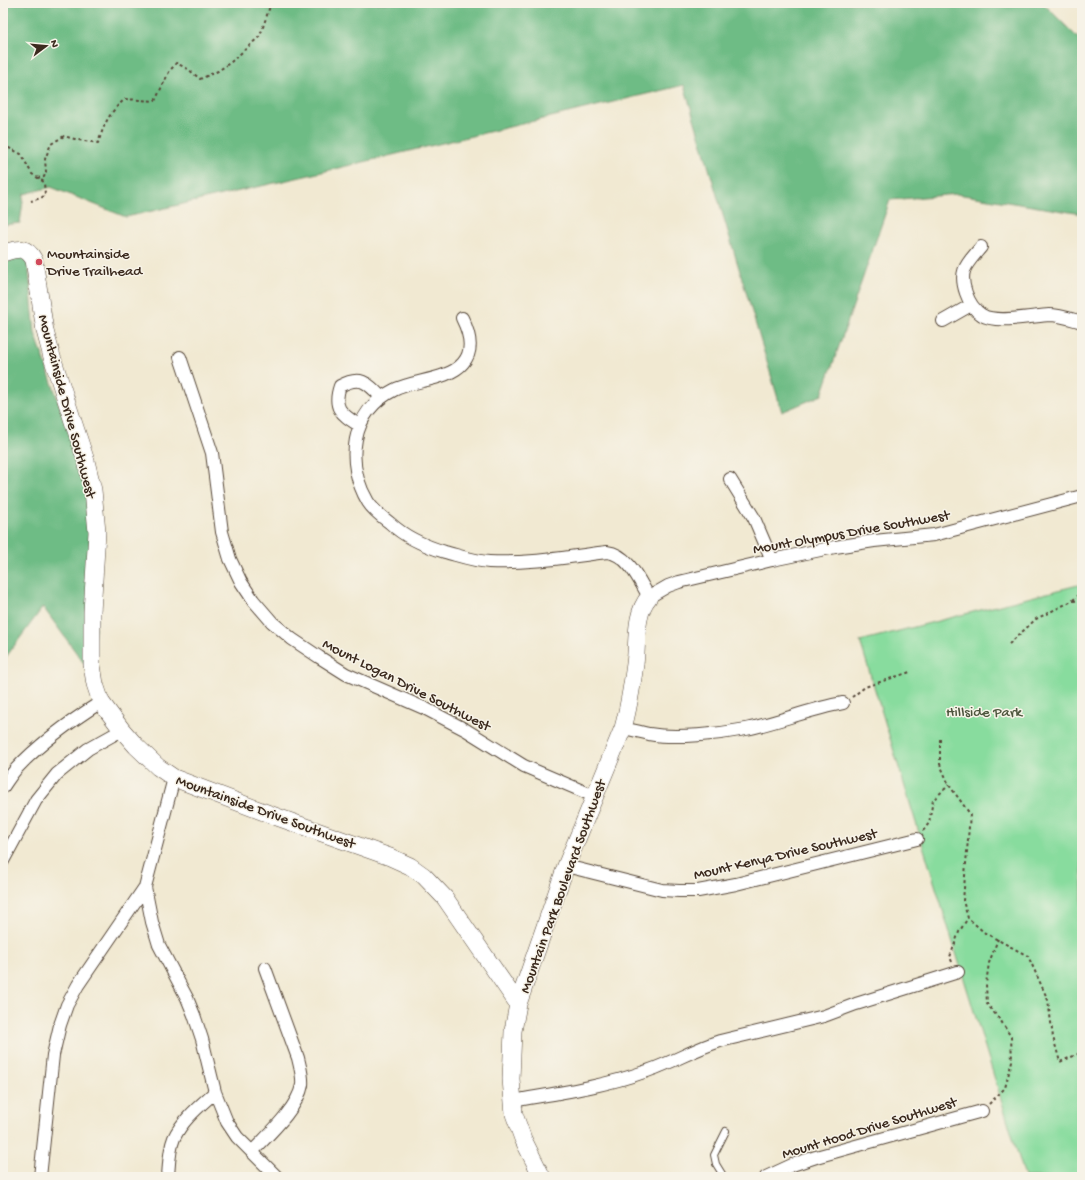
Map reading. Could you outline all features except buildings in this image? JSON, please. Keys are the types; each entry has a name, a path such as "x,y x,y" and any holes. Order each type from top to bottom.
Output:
{"street":[{"path":"981,247 967,265 963,273 962,280 971,305 982,316 1000,319 1055,315 1082,322"},
{"name":"Mountainside Drive Southwest","path":"3,253 24,250 30,252 34,260 47,337 52,357 86,461 93,490 97,532 92,612 92,665 95,684 101,702 136,746 174,778 273,816 390,857 410,866 424,876 445,898 518,1004"},
{"path":"943,321 971,305"},
{"path":"462,318 467,328 470,348 468,357 463,364 448,373 408,384 381,397 368,412 360,426 355,443 355,459 358,478 369,504 395,528 412,540 468,558 488,562 524,562 607,552 612,553 618,555 636,574 649,597"},
{"name":"Mount Logan Drive Southwest","path":"180,357 212,453 222,532 230,559 242,582 254,600 272,622 292,639 346,674 426,709 466,730 524,766 594,796"},
{"path":"360,426 347,417 336,403 336,395 340,386 348,381 359,381 369,384 381,397"},
{"path":"730,479 754,518 772,560"},
{"name":"Mount Olympus Drive Southwest","path":"649,597 668,586 680,582 772,560 874,540 934,535 1082,496"},
{"name":"Mountain Park Boulevard Southwest","path":"542,1177 523,1139 514,1114 511,1055 512,1031 518,1004 566,866 623,728 629,706 640,614 644,603 649,597"},
{"path":"3,787 14,771 28,756 73,720 101,702"},
{"path":"623,728 650,734 669,735 724,733 747,729 815,709 843,703"},
{"path":"3,861 36,800 57,774 88,749 122,730"},
{"path":"40,1177 53,1055 60,1025 78,985 145,887 174,778"},
{"name":"Mount Kenya Drive Southwest","path":"566,866 662,890 698,891 736,884 917,839"},
{"path":"145,887 152,922 159,946 187,998 194,1015 216,1092 227,1122 237,1136 277,1177"},
{"path":"252,1152 290,1109 298,1096 302,1085 302,1072 298,1058 265,968"},
{"path":"513,1101 621,1080 646,1072 720,1041 813,1020 856,1004 958,972"},
{"path":"168,1177 170,1150 174,1138 191,1114 216,1092"},
{"name":"Mount Hood Drive Southwest","path":"766,1177 792,1165 816,1157 982,1111"}],"lane":[{"path":"724,1177 716,1164 714,1155 726,1130"}],"path":[{"path":"38,178 44,177 46,172 45,159 51,144 64,136 98,144 106,122 114,109 125,99 155,101 169,72 176,63 188,69 200,79 218,71 231,62 260,36 270,3"},
{"path":"3,145 21,154 32,174 44,182 45,195 31,201"},
{"path":"1009,644 1036,619 1072,601 1082,592"},
{"path":"1072,601 1082,600"},
{"path":"843,703 865,687 910,672"},
{"path":"940,739 940,764 949,785 970,814 963,901 968,918 985,933 1028,956 1048,1000 1053,1037 1060,1062 1078,1054 1082,1049"},
{"path":"917,839 929,823 933,800 949,785"},
{"path":"958,972 950,957 959,932 968,918"},
{"path":"982,1111 1005,1088 1012,1062 1011,1037 1001,1021 987,1004 986,984 989,963 998,939"}],"green space":[{"path":"3,3 1043,3 1082,42 1082,214 957,194 890,200 822,395 782,412 684,85 305,176 126,217 51,187 24,194 20,223 3,225"},
{"path":"27,252 35,333 89,491 98,613 88,669 43,607 3,661 3,264 10,253"},
{"name":"Hillside Park","path":"1082,584 1082,1177 1025,1177 860,641"}],"place":[{"name":"Mountainside Drive Trailhead","path":"39,262"}]}
